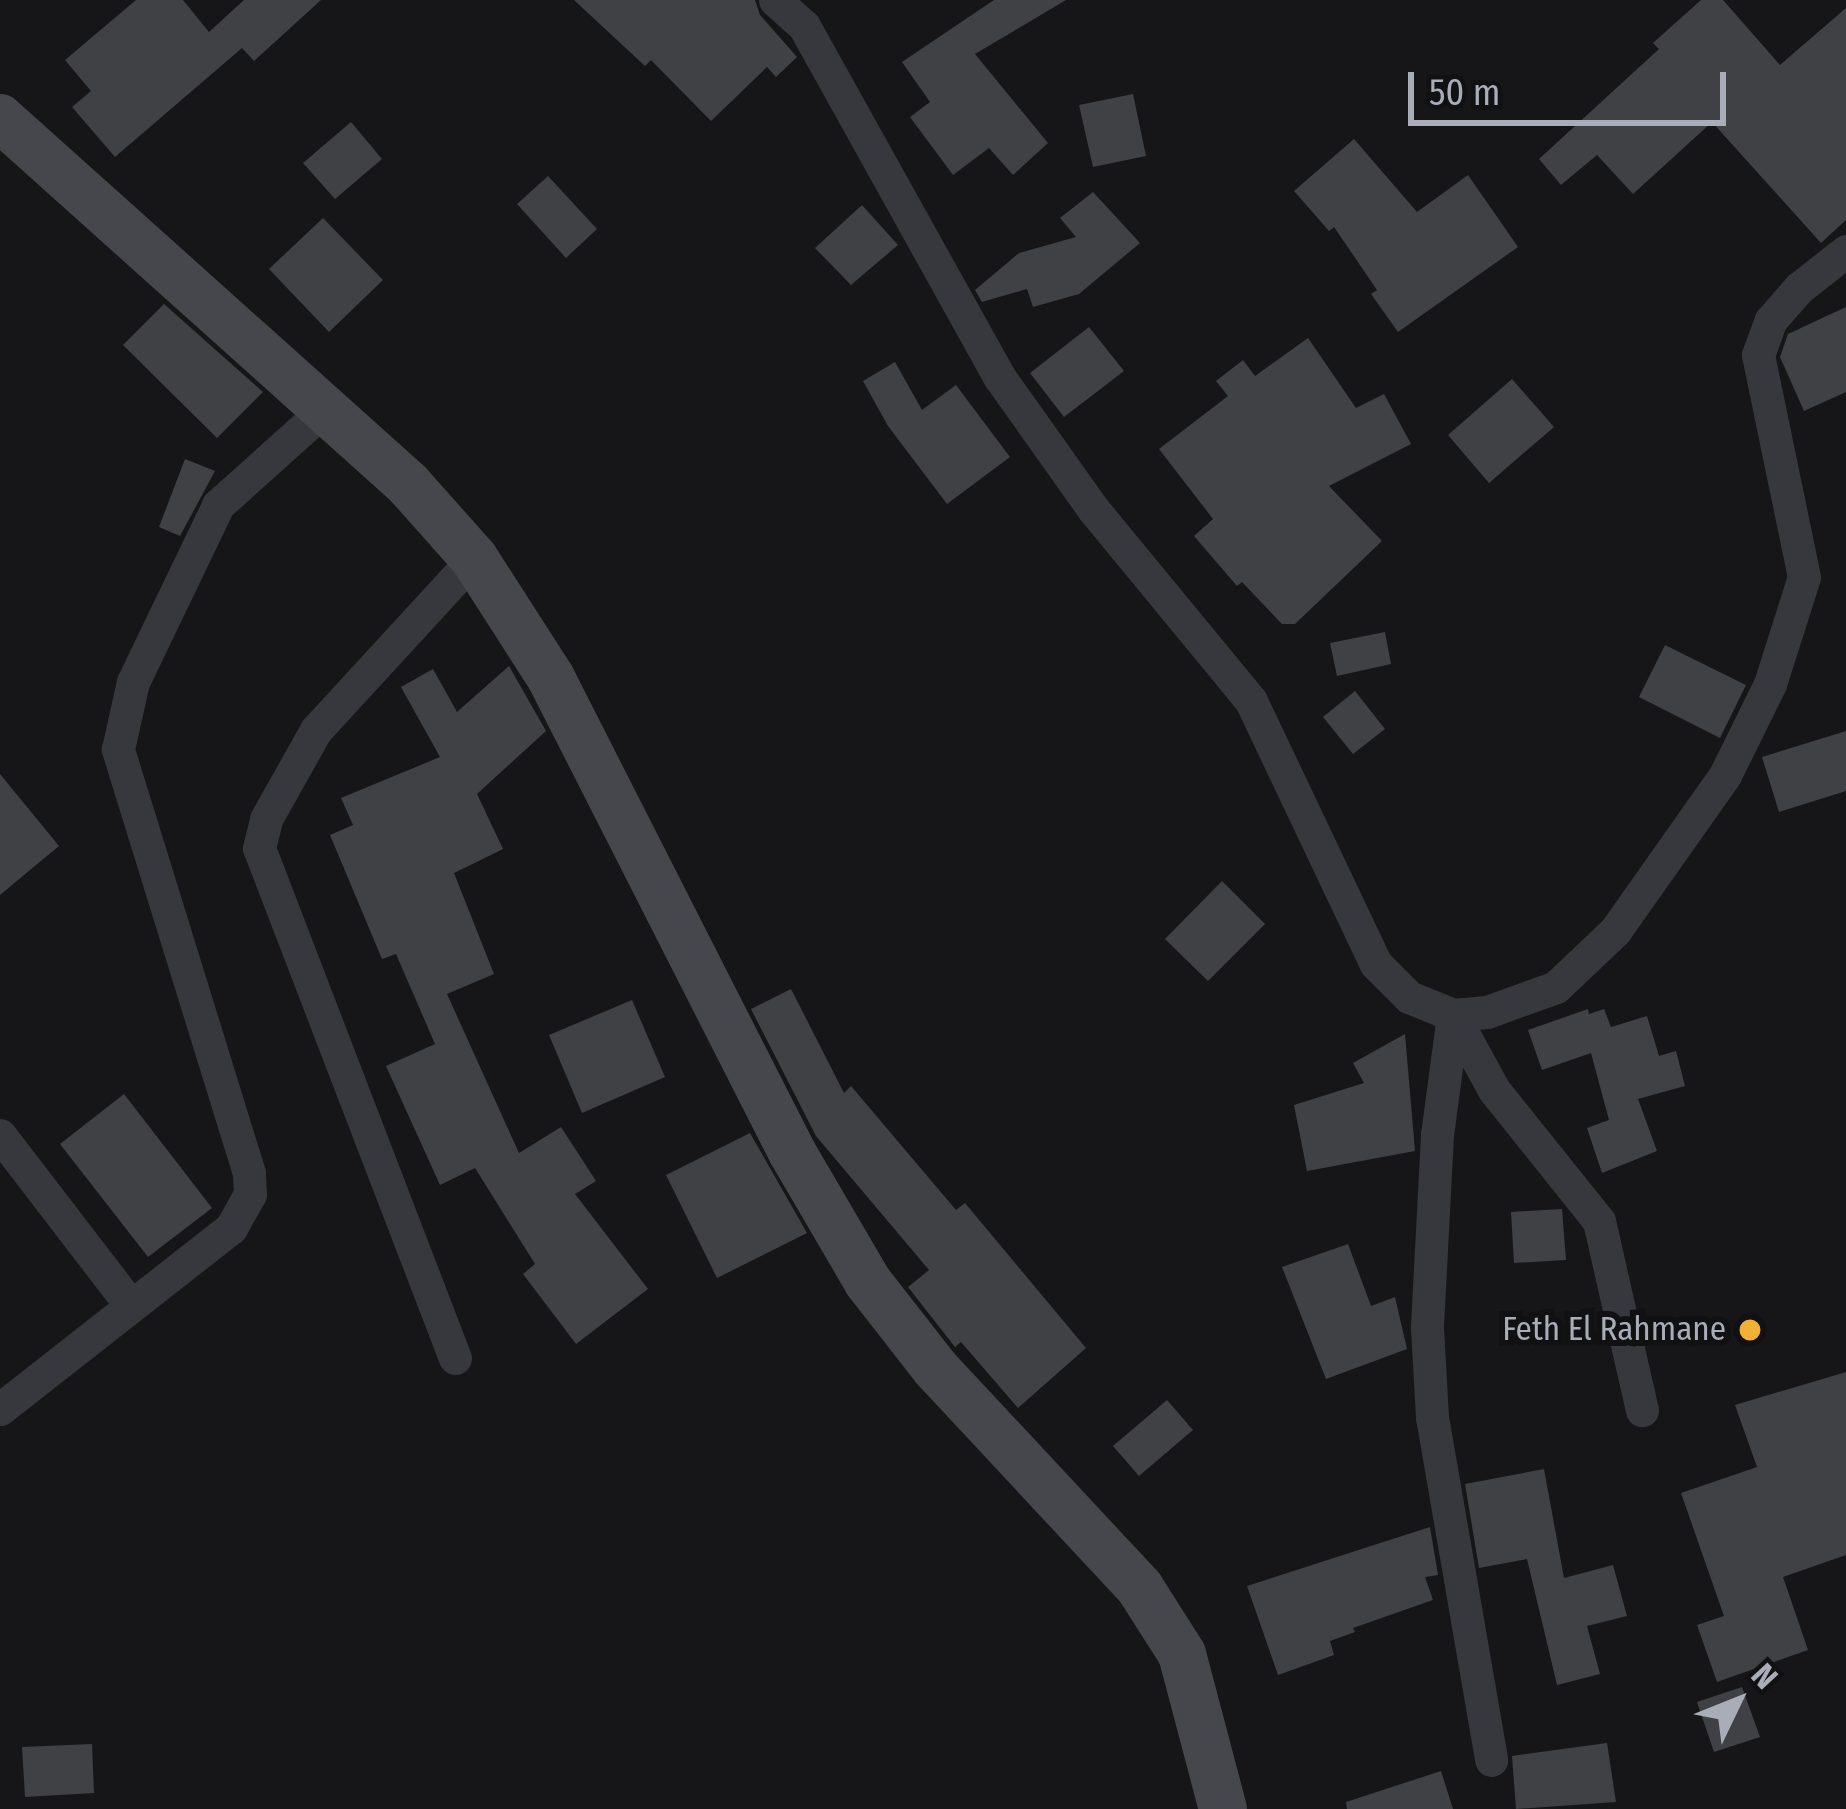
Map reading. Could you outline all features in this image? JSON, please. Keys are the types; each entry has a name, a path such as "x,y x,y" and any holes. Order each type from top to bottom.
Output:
{"street":[{"path":"775,0 804,26 1000,378 1093,509 1251,701 1376,964 1409,998 1453,1015 1487,1012 1556,987 1615,931 1726,776 1770,684 1804,578 1758,355 1771,320 1798,288 1846,251"},
{"path":"0,118 408,484 474,558 551,678 792,1152 868,1282 936,1370 1140,1588 1181,1654 1223,1809"},
{"path":"0,1408 231,1228 250,1193 249,1173 118,749 133,682 218,505 325,409"},
{"path":"454,1358 259,848 266,819 316,730 474,558"},
{"path":"1453,1015 1494,1090 1599,1220 1642,1410"},
{"path":"1453,1015 1437,1135 1427,1328 1432,1417 1491,1760"},
{"path":"0,1135 131,1306"}],"building":[{"path":"136,0 183,0 209,32 244,0 321,0 254,61 242,48 115,157 72,107 91,91 65,60"},
{"path":"574,0 755,0 760,15 797,57 776,77 767,67 711,121 651,60 645,66"},
{"path":"994,0 1066,0 975,54 1048,143 1013,175 989,148 953,175 910,117 930,102 902,62"},
{"path":"1701,0 1723,0 1780,65 1846,8 1846,220 1821,243 1712,122 1633,194 1597,155 1561,185 1539,159 1659,49 1653,43"},
{"path":"1133,94 1146,156 1093,167 1079,105"},
{"path":"351,122 382,159 335,199 303,163"},
{"path":"1354,139 1417,212 1468,175 1518,247 1398,332 1371,294 1377,290 1334,227 1329,231 1294,191"},
{"path":"548,176 597,229 566,258 517,204"},
{"path":"1093,192 1140,243 1079,294 1033,307 1027,289 982,302 975,290 1019,253 1076,237 1060,218"},
{"path":"862,205 898,245 851,285 815,248"},
{"path":"323,218 383,280 329,332 269,269"},
{"path":"164,304 263,392 217,438 123,345"},
{"path":"1846,307 1846,392 1804,411 1780,357 1788,334"},
{"path":"1089,327 1124,371 1064,417 1030,373"},
{"path":"1308,338 1356,408 1384,394 1411,444 1329,486 1382,541 1295,624 1282,624 1242,582 1237,586 1194,536 1213,519 1159,449 1228,396 1216,381 1243,360 1255,376"},
{"path":"895,362 922,410 956,385 1010,457 947,504 888,426 863,381"},
{"path":"1512,379 1554,427 1489,483 1448,435"},
{"path":"185,459 215,471 180,536 159,527"},
{"path":"1385,632 1391,664 1337,676 1330,643"},
{"path":"1665,645 1746,685 1720,738 1639,697"},
{"path":"509,666 546,731 477,794 503,849 454,873 494,974 447,994 519,1153 561,1127 596,1181 575,1194 648,1289 576,1344 523,1274 535,1264 475,1168 440,1185 386,1066 435,1044 396,954 382,959 330,835 353,825 341,798 440,757 401,687 433,669 457,712"},
{"path":"1355,691 1385,729 1353,754 1323,717"},
{"path":"1846,731 1846,791 1779,812 1762,757"},
{"path":"0,774 59,846 0,895"},
{"path":"1222,881 1265,924 1208,981 1165,939"},
{"path":"791,989 844,1093 851,1086 956,1210 965,1203 1086,1348 1018,1408 961,1342 955,1347 908,1287 929,1270 816,1136 751,1009"},
{"path":"632,1000 665,1077 582,1113 549,1035"},
{"path":"1588,1009 1589,1014 1604,1009 1611,1027 1647,1016 1659,1056 1676,1051 1685,1086 1638,1099 1657,1151 1602,1173 1587,1128 1609,1120 1591,1053 1542,1070 1528,1030"},
{"path":"1405,1034 1415,1151 1307,1171 1294,1105 1364,1083 1353,1063"},
{"path":"124,1094 212,1208 148,1257 60,1144"},
{"path":"750,1133 807,1233 717,1278 666,1175"},
{"path":"1562,1209 1566,1260 1514,1263 1511,1212"},
{"path":"1348,1244 1371,1306 1395,1297 1407,1349 1326,1379 1282,1267"},
{"path":"1846,1372 1846,1555 1783,1577 1808,1650 1717,1682 1697,1625 1724,1616 1681,1493 1757,1467 1735,1405"},
{"path":"1167,1400 1193,1430 1139,1476 1113,1446"},
{"path":"1544,1469 1564,1578 1613,1565 1627,1616 1587,1626 1600,1674 1557,1685 1527,1559 1479,1568 1465,1484"},
{"path":"1430,1527 1438,1575 1425,1577 1433,1600 1353,1628 1355,1632 1330,1641 1334,1655 1278,1675 1247,1586"},
{"path":"1742,1687 1760,1737 1714,1752 1697,1702"},
{"path":"1607,1743 1616,1802 1516,1809 1512,1756"},
{"path":"92,1744 94,1793 25,1797 22,1747"},
{"path":"1441,1771 1453,1809 1347,1809 1346,1802"}],"place":[{"name":"Feth El Rahmane","path":"1750,1330"}]}
